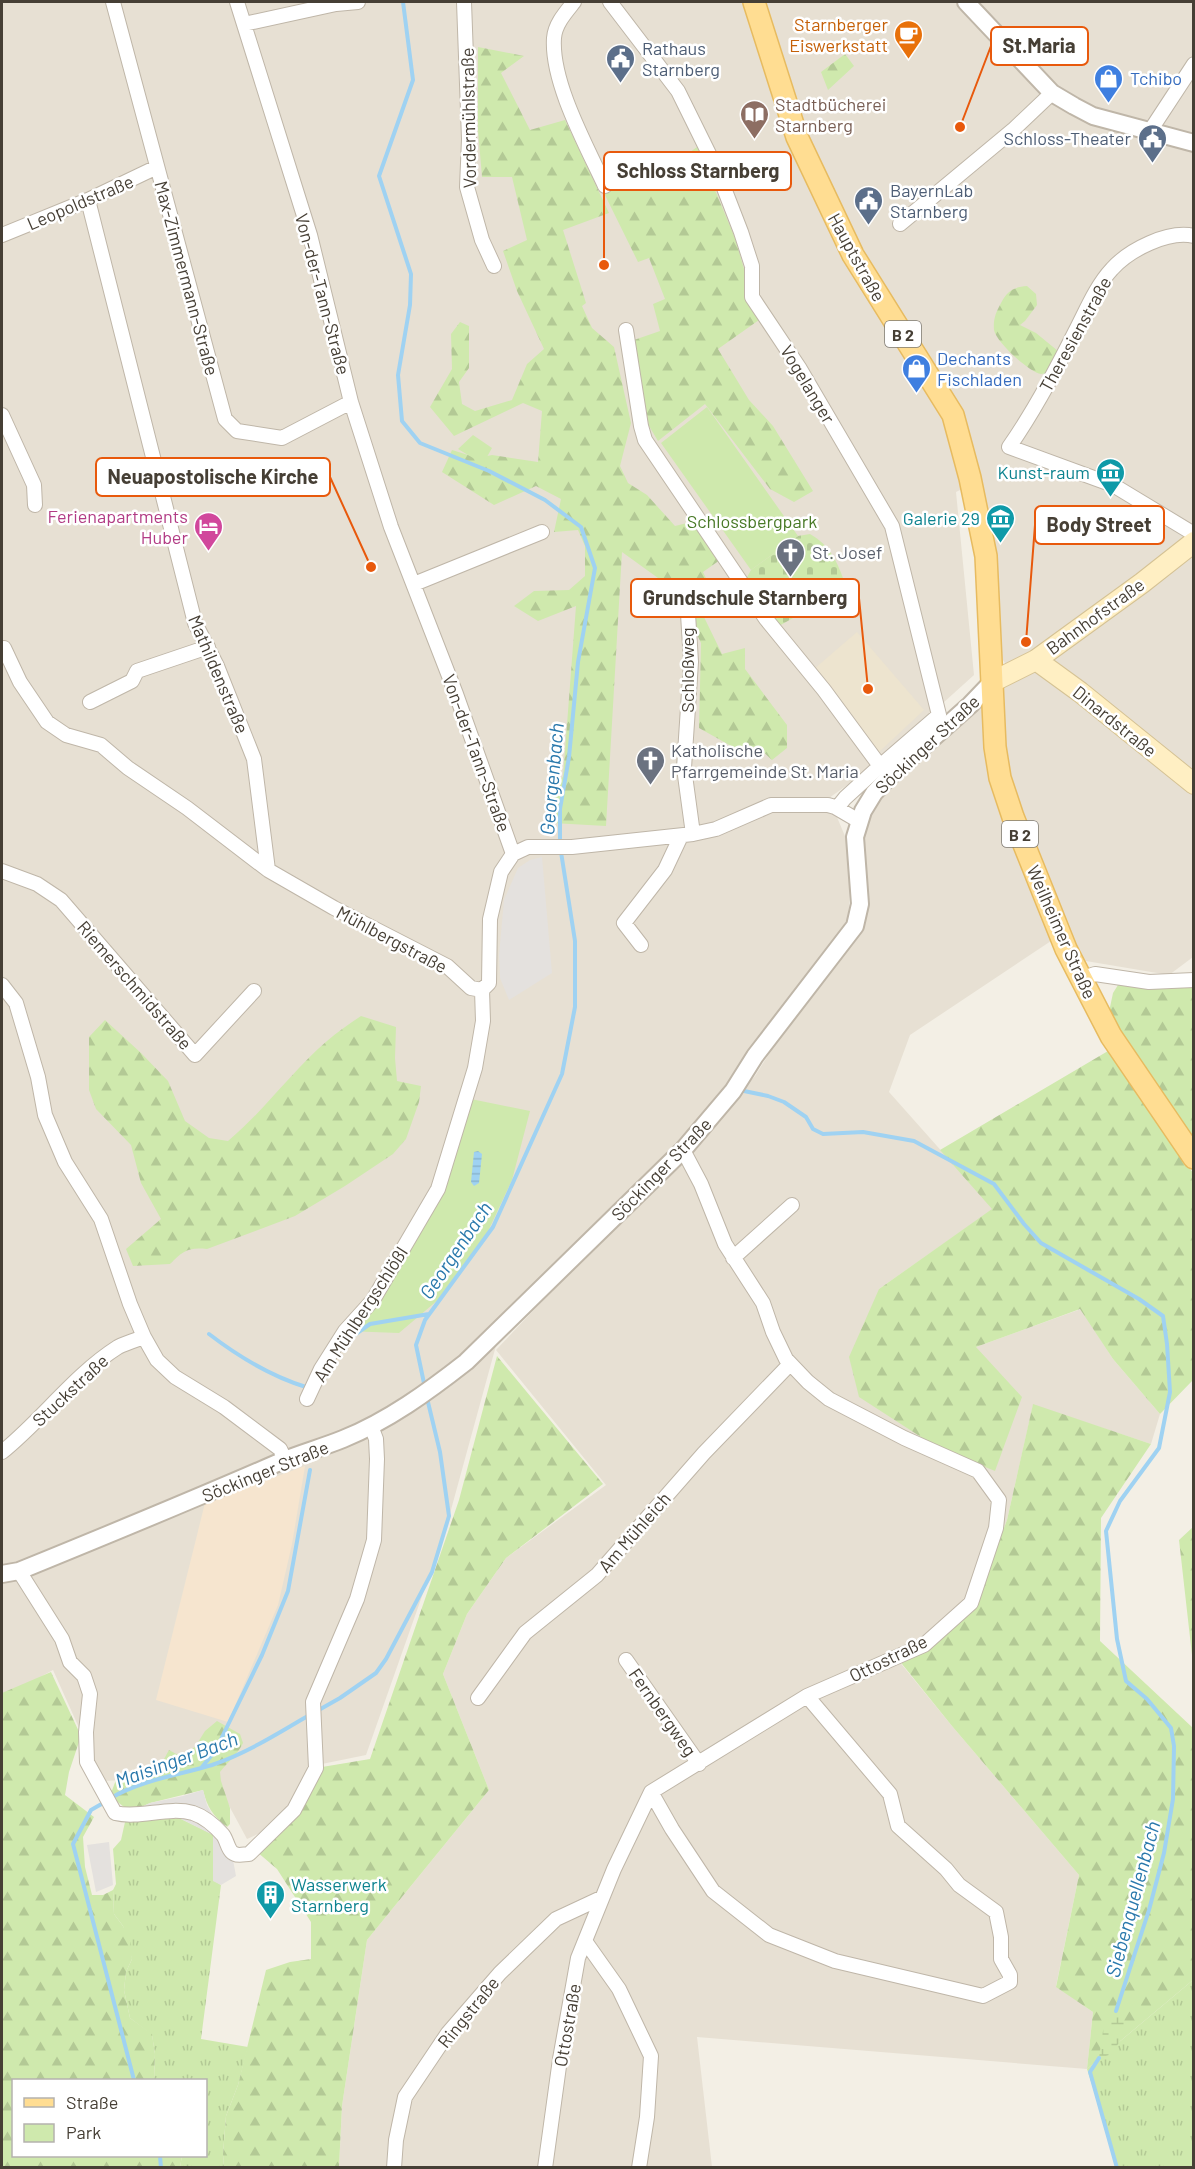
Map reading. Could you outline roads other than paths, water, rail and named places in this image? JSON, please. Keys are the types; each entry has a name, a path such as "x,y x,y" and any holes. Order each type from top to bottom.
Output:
{"main road":[{"name":"Hauptstraße","path":"754,2 797,137 834,218 853,255 953,415 970,478 986,556 992,682"},
{"name":"Bahnhofstraße","path":"992,682 1036,660 1194,542"},
{"name":"Dinardstraße","path":"1036,660 1080,692 1194,784"},
{"name":"Weilheimer Straße","path":"992,682 999,778 1044,896 1080,979 1111,1036 1194,1158"}],"street":[{"name":"Max-Zimmermann-Straße","path":"113,2 225,419 237,431 282,438 351,402"},
{"name":"Von-der-Tann-Straße","path":"237,2 310,235 351,402 391,527 456,694 513,854"},
{"path":"244,24 336,4 358,2"},
{"name":"Vordermühlstraße","path":"464,2 469,120 467,187 482,240 494,266"},
{"path":"574,2 557,26 554,37 558,77 605,186"},
{"name":"Vogelanger","path":"610,2 678,91 717,170 741,232 752,266 752,297 800,369 892,526 939,715 880,766"},
{"path":"966,2 1052,93 1093,116 1194,143"},
{"path":"1150,131 1194,64"},
{"path":"900,224 1013,130 1052,93"},
{"name":"Leopoldstraße","path":"2,235 88,200 157,167"},
{"name":"Mathildenstraße","path":"88,200 195,623 208,647 254,759 268,870"},
{"name":"Theresienstraße","path":"1194,236 1176,235 1141,247 1125,255 1110,271 1092,300 1046,388 1009,447 1113,485 1194,534"},
{"path":"626,330 628,355 645,440 766,619 824,690 880,766 837,808"},
{"path":"2,415 34,485 35,505"},
{"path":"414,584 542,531"},
{"name":"Schloßweg","path":"687,614 691,662 684,768 687,835"},
{"path":"90,702 132,681 137,671 208,647"},
{"name":"Mühlbergstraße","path":"2,649 4,648 20,682 47,722 66,735 101,745 128,768 187,808 268,870 334,908 447,966 471,988 482,990"},
{"name":"Söckinger Straße","path":"2,1574 19,1571 285,1460 344,1439 414,1400 466,1362 683,1150 733,1090 755,1056 855,926 860,904 855,849 859,821 874,793 992,682"},
{"path":"482,990 489,983 490,919 501,872 513,854 528,847 572,847 687,835 716,829 771,805 828,805 859,821"},
{"path":"641,945 624,923 665,870 687,835"},
{"name":"Riemerschmidstraße","path":"2,871 37,884 61,900 195,1055 254,991"},
{"path":"1080,979 1095,974 1149,982 1194,980"},
{"path":"2,985 16,1004 38,1077 45,1115 65,1162 101,1219 130,1304 157,1360 175,1377 224,1407 280,1449 285,1460"},
{"name":"Am Mühlbergschlößl","path":"307,1399 321,1369 345,1331 372,1300 438,1189 475,1068 483,1021 482,990"},
{"name":"Ottostraße","path":"545,2168 562,2048 578,1958 601,1898 651,1792 807,1696 924,1645 971,1603 996,1528 999,1500 978,1471 904,1438 829,1399 790,1364 773,1332 763,1303 724,1244 693,1166 683,1150"},
{"path":"733,1258 792,1205"},
{"name":"Stuckstraße","path":"2,1452 90,1369 119,1347 144,1337"},
{"name":"Am Mühleich","path":"478,1698 525,1633 597,1575 704,1453 790,1364"},
{"path":"19,1571 62,1639 70,1662 84,1676 90,1694 86,1732 87,1762 115,1813 128,1816 173,1812 192,1813 210,1822 224,1837 231,1852 249,1854 294,1810 316,1768 313,1704 357,1599 374,1540 376,1460 375,1439 371,1426"},
{"name":"Fernbergweg","path":"626,1660 699,1764"},
{"path":"651,1792 672,1829 713,1891 769,1935 836,1961 982,1996 1010,1982 1010,1975 1001,1959 1002,1937 996,1912 959,1885 946,1869 898,1826 890,1794 807,1696"},
{"name":"Ringstraße","path":"394,2168 396,2140 405,2097 448,2033 500,1973 556,1919 601,1898"},
{"path":"585,1941 619,1989 651,2056 647,2117 639,2168"}],"water":[{"path":"478,1151 482,1154 479,1183 474,1186 471,1182 474,1152"}],"waterway":[{"name":"Georgenbach","path":"403,2 413,80 379,176 411,274 410,305 398,375 402,421 420,443 489,471 545,500 581,527 595,568 578,662 569,757 560,809 560,844"},
{"name":"Georgenbach","path":"425,1388 416,1345 425,1320 493,1227 562,1074 575,1007 575,941 561,852"},
{"name":"Siebenquellenbach","path":"744,1091 784,1102 806,1117 813,1129 823,1134 863,1132 914,1141 994,1184 1041,1243 1139,1299 1163,1316 1170,1392 1159,1448 1120,1501 1106,1531 1117,1639 1126,1681 1147,1699 1171,1728 1174,1746 1173,1799 1164,1853 1149,1910 1116,2011"},
{"path":"341,1349 350,1338 370,1324 429,1314"},
{"path":"209,1334 255,1365 306,1387"},
{"name":"Georgenbach","path":"317,1711 376,1673 386,1659 432,1572 449,1516 440,1452 427,1398"},
{"path":"202,1767 216,1750 262,1655 288,1591 310,1470"},
{"name":"Maisinger Bach","path":"111,1798 147,1782 212,1765 238,1755 311,1714"},
{"name":"Maisinger Bach","path":"105,1802 91,1810 73,1844 134,2079"},
{"name":"Siebenquellenbach","path":"1099,2058 1090,2072 1117,2168"},
{"name":"Maisinger Bach","path":"160,2157 161,2168"}],"place":[{"name":"Starnberger Eiswerkstatt","path":"909,60"},
{"name":"Rathaus Starnberg","path":"621,84"},
{"name":"Tchibo","path":"1109,104"},
{"name":"St.Maria","path":"960,127"},
{"name":"Stadtbücherei Starnberg","path":"754,140"},
{"name":"Schloss-Theater","path":"1152,164"},
{"name":"BayernLab Starnberg","path":"869,226"},
{"name":"Schloss Starnberg","path":"604,265"},
{"name":"Dechants Fischladen","path":"916,394"},
{"name":"Kunst-raum","path":"1111,498"},
{"name":"Galerie 29","path":"1001,544"},
{"name":"Ferienapartments Huber","path":"209,552"},
{"name":"Neuapostolische Kirche","path":"371,567"},
{"name":"St. Josef","path":"791,578"},
{"name":"Body Street","path":"1026,642"},
{"name":"Grundschule Starnberg","path":"868,689"},
{"name":"Katholische Pfarrgemeinde St. Maria","path":"650,786"},
{"name":"Wasserwerk Starnberg","path":"270,1920"}],"park label":[{"name":"Schlossbergpark","path":"752,521"}]}
